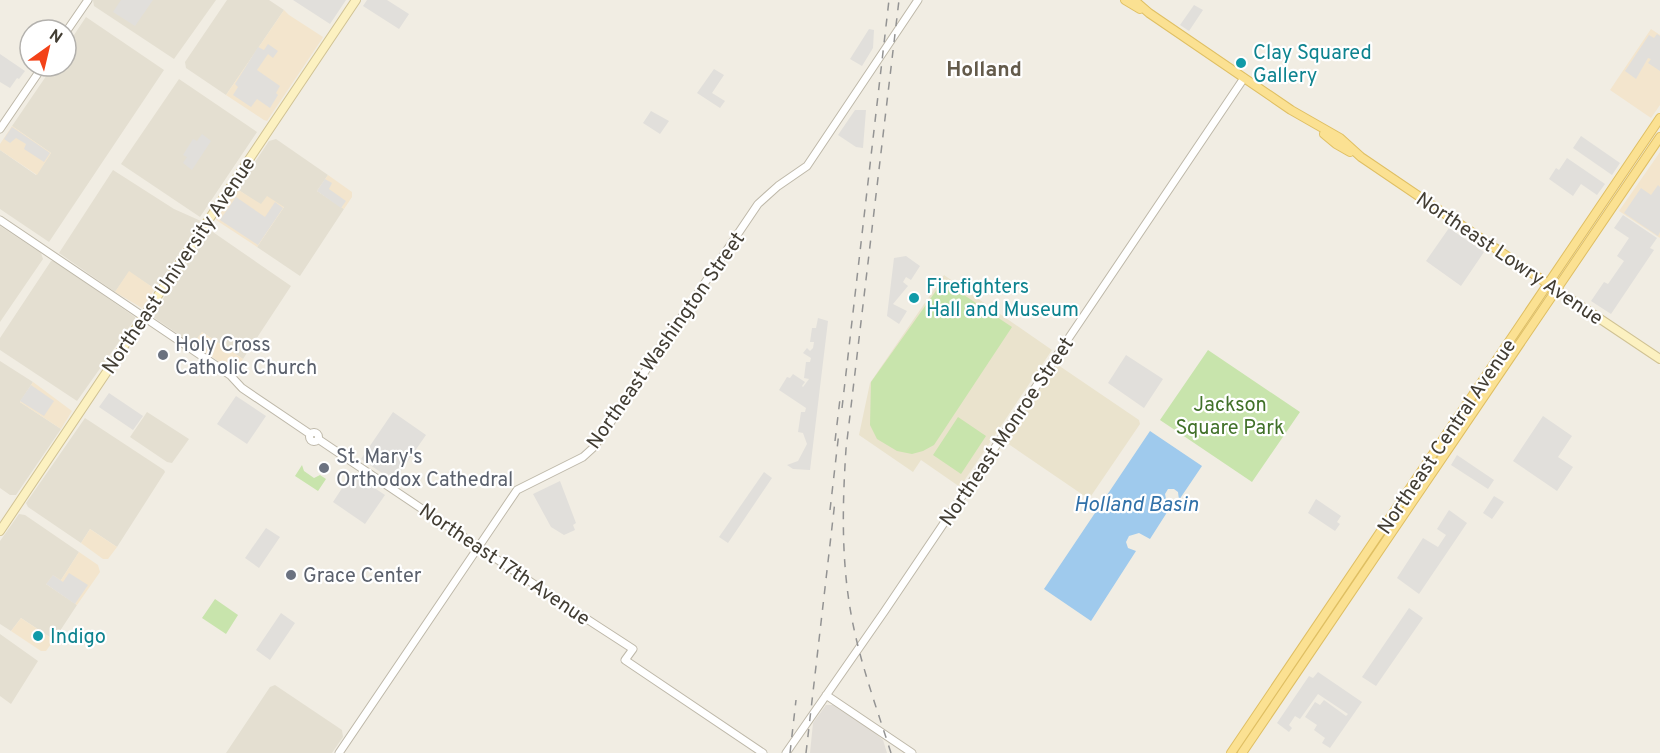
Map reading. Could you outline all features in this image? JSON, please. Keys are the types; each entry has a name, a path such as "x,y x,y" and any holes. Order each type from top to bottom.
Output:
{"main road":[{"name":"Northeast University Avenue","path":"0,531 356,0"},
{"name":"Northeast Lowry Avenue","path":"1125,0 1245,78 1313,124 1336,144 1361,157 1660,359"},
{"name":"Northeast Lowry Avenue","path":"1134,0 1149,14"},
{"name":"Northeast Central Avenue","path":"1231,753 1660,118"},
{"name":"Northeast Central Avenue","path":"1242,753 1660,137"}],"street":[{"path":"76,18 88,0"},
{"name":"Northeast Washington Street","path":"339,753 517,490 584,457 594,447 758,204 778,186 807,166 918,0"},
{"path":"0,129 35,78"},
{"name":"Northeast Monroe Street","path":"786,753 885,612 1245,78"},
{"path":"0,220 144,316"},
{"name":"Northeast 17th Avenue","path":"144,316 230,375 242,388 310,434 317,433 318,440 633,649 625,660 763,753"},
{"path":"826,695 912,753"}],"shaded area":[{"path":"93,0 216,0 174,59 94,6"},
{"path":"121,0 153,0 135,26 113,12"},
{"path":"227,0 269,0 284,10 226,95 186,68 185,62"},
{"path":"293,0 346,0 330,24"},
{"path":"367,0 387,0 409,14 399,29 363,6"},
{"path":"1194,5 1203,10 1189,31 1180,25"},
{"path":"284,10 323,37 267,121 226,95"},
{"path":"86,17 164,70 49,242 0,209 0,150 36,175 51,153 12,126 45,78 78,78 78,29"},
{"path":"869,29 874,30 873,48 862,66 850,59"},
{"path":"1651,29 1660,35 1660,105 1651,118 1610,90"},
{"path":"1657,34 1660,36 1660,71 1648,63 1651,59 1648,58 1636,79 1625,71 1649,35 1654,38"},
{"path":"268,44 278,51 273,58 268,54 257,70 280,86 276,93 278,95 270,108 257,99 251,107 233,95 238,87 235,84 258,47 264,50"},
{"path":"0,54 18,66 20,78 19,79 17,78 10,88 0,82"},
{"path":"714,69 724,75 712,93 725,101 720,108 697,93"},
{"path":"179,79 257,132 200,217 121,164"},
{"path":"855,110 866,110 863,148 856,147 838,135"},
{"path":"651,111 669,121 660,134 643,123"},
{"path":"12,126 51,153 37,175 0,150 0,144"},
{"path":"12,127 50,153 44,162 24,149 26,144 16,138 10,143 4,139"},
{"path":"202,134 211,141 192,170 183,163 187,157 183,155 193,139 197,141"},
{"path":"1581,136 1620,163 1612,175 1573,148"},
{"path":"276,139 328,175 317,191 344,209 300,276 257,247 284,207 261,205 237,189 269,141"},
{"path":"1660,152 1660,238 1619,211"},
{"path":"1567,158 1605,184 1597,195 1581,184 1573,196 1549,179 1556,168 1559,170"},
{"path":"113,170 174,209 201,221 155,289 129,272 115,292 59,253"},
{"path":"328,175 352,192 352,197 344,209 317,191"},
{"path":"325,179 332,183 329,189 346,201 341,208 317,191"},
{"path":"1658,185 1660,187 1660,232 1658,236 1624,213 1641,188 1651,195"},
{"path":"237,189 261,204 267,196 284,207 257,247 216,220"},
{"path":"236,197 265,217 275,202 283,208 258,245 220,220"},
{"path":"1623,215 1657,238 1650,248 1654,250 1611,314 1591,301 1604,282 1608,284 1624,261 1617,256 1629,238 1614,228"},
{"path":"0,226 41,253 43,259 0,322"},
{"path":"1449,228 1484,252 1461,286 1426,261"},
{"path":"210,230 291,286 243,359 202,332 193,344 153,317 154,312"},
{"path":"906,256 920,266 911,280 906,277 903,282 908,286 893,304 907,311 899,324 887,316 894,258"},
{"path":"51,261 135,317 77,401 0,350 0,338"},
{"path":"129,271 155,289 142,308 115,292"},
{"path":"944,275 1052,350 960,487 921,460 913,472 859,435 870,383"},
{"path":"818,318 828,321 810,470 793,469 787,465 798,461 807,444 803,433 798,432 801,412 805,412 806,408 779,390 787,377 790,378 793,374 805,382 803,387 809,379 804,378 806,362 810,362 811,358 803,353 807,348 810,351 813,348 814,342 810,342 812,328 816,328"},
{"path":"202,332 243,359 237,368 230,369 193,344"},
{"path":"1126,355 1163,379 1144,408 1108,383"},
{"path":"0,361 33,382 20,402 61,429 16,495 10,495 0,488"},
{"path":"1054,365 1058,365 1139,420 1140,424 1091,496 1086,497 1004,441"},
{"path":"33,382 72,411 61,429 20,402"},
{"path":"31,385 54,401 44,416 20,401"},
{"path":"109,393 143,416 133,430 99,407"},
{"path":"236,396 266,416 247,444 217,424"},
{"path":"147,412 189,439 172,463 130,437"},
{"path":"393,412 426,435 394,481 361,459"},
{"path":"1543,416 1572,436 1558,457 1573,467 1557,491 1513,461"},
{"path":"85,418 165,472 117,547 90,529 81,543 28,507 26,503"},
{"path":"1457,455 1494,480 1488,489 1451,465"},
{"path":"764,472 772,478 728,543 719,537"},
{"path":"352,473 385,495 365,524 333,502"},
{"path":"560,481 576,523 573,525 575,530 564,535 551,527 533,494"},
{"path":"1494,496 1504,502 1492,519 1483,513"},
{"path":"1316,499 1341,516 1337,522 1340,524 1335,531 1308,513"},
{"path":"1449,510 1467,523 1419,594 1397,578 1423,538 1438,547 1446,535 1437,529"},
{"path":"19,514 25,515 79,552 61,580 46,584 77,605 54,640 21,618 11,631 0,624 0,541"},
{"path":"266,528 280,537 259,568 245,558"},
{"path":"90,529 117,547 108,559 103,559 81,543"},
{"path":"79,552 98,565 100,572 77,605 46,584 53,575 61,580"},
{"path":"69,573 88,585 75,604 46,584 53,575 63,582"},
{"path":"1409,608 1423,618 1376,686 1362,677"},
{"path":"281,613 295,623 270,660 256,650"},
{"path":"21,618 54,640 46,651 41,651 11,631"},
{"path":"0,634 38,661 11,704 0,696"},
{"path":"1318,672 1362,702 1330,748 1322,743 1325,738 1314,730 1317,725 1305,717 1315,702 1320,705 1324,700 1346,716 1348,714 1318,694 1300,719 1295,716 1289,725 1292,728 1289,732 1277,723 1309,676 1313,678"},
{"path":"275,685 342,730 343,737 332,753 226,753 270,687"},
{"path":"826,705 833,705 871,730 883,740 887,753 810,753 813,723"}],"green space":[{"path":"943,281 1012,327 934,445 912,454 897,451 877,439 870,425 871,382"},
{"name":"Jackson Square Park","path":"1208,350 1300,412 1252,482 1160,420"},
{"path":"958,417 986,436 961,474 933,455"},
{"path":"302,465 304,471 314,478 320,475 326,479 318,491 295,476"},
{"path":"215,599 238,615 226,634 202,618"}],"water":[{"name":"Holland Basin","path":"1150,431 1202,466 1179,500 1178,492 1168,489 1165,494 1166,499 1173,503 1150,539 1139,533 1129,536 1126,542 1128,548 1136,551 1091,621 1044,589"}],"railway":[{"path":"842,408 889,0"},
{"path":"891,753 866,676 854,629 847,584 843,516 846,449 899,0"},
{"path":"835,441 840,399"},
{"path":"830,510 839,432"},
{"path":"806,753 835,501"},
{"path":"790,753 796,700"}],"place":[{"name":"Clay Squared Gallery","path":"1241,63"},
{"name":"Firefighters Hall and Museum","path":"914,298"},
{"name":"Holy Cross Catholic Church","path":"163,355"},
{"name":"St. Mary's Orthodox Cathedral","path":"324,468"},
{"name":"Grace Center","path":"291,575"},
{"name":"Indigo","path":"38,636"}],"district":[{"name":"Holland","path":"984,69"}]}
